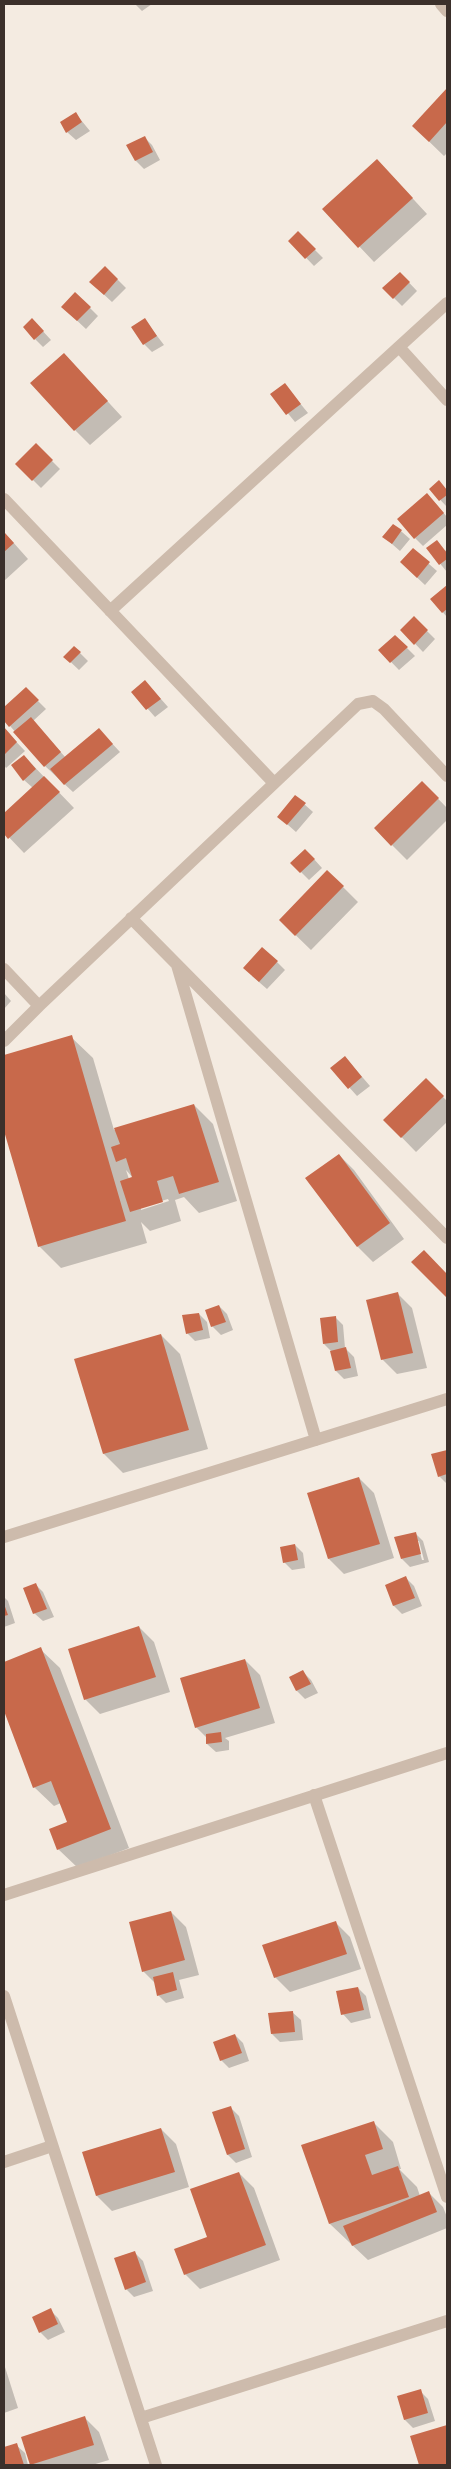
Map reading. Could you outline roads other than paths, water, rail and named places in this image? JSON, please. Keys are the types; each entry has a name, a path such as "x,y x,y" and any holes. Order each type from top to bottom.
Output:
{"street":[{"path":"441,4 447,11"},
{"path":"110,610 400,348 447,303"},
{"path":"400,348 447,400"},
{"path":"4,499 274,783"},
{"path":"4,1042 38,1006 358,704 373,701 384,709 447,776"},
{"path":"131,918 447,1238"},
{"path":"176,965 316,1440"},
{"path":"4,969 38,1006"},
{"path":"4,1537 447,1399"},
{"path":"4,1895 447,1752"},
{"path":"314,1795 447,2196"},
{"path":"4,1996 141,2418 153,2464"},
{"path":"4,2162 52,2146"},
{"path":"141,2418 447,2321"}]}
